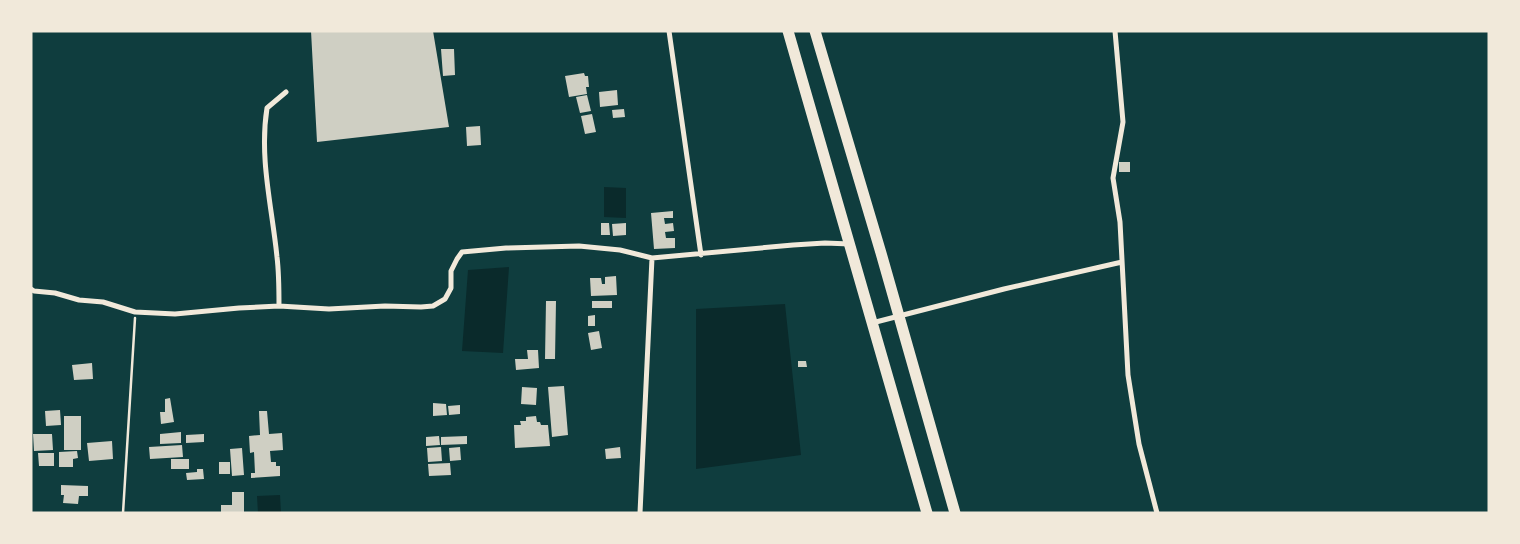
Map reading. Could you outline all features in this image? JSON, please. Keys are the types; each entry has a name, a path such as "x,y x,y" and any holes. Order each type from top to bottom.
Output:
{"highway":[{"path":"788,31 851,244 872,324 927,513"},
{"path":"815,31 955,513"}],"street":[{"path":"669,31 701,255"},
{"path":"1115,31 1123,122 1113,178 1120,222 1128,375 1139,444 1157,513"},
{"path":"279,306 277,258 266,177 263,130 267,108 286,92"},
{"path":"31,289 34,291 56,293 79,300 103,302 135,312 175,314 279,306 330,310 434,306 445,299 451,288 451,271 462,252 506,248 579,246 620,250 652,258 701,255 801,244 851,244"},
{"path":"640,513 652,258"},
{"path":"872,324 899,315 1122,262"}],"path":[{"path":"123,513 135,312"}],"water":[{"path":"604,187 626,188 626,218 604,217"},
{"path":"509,267 503,353 462,351 468,270"},
{"path":"785,304 801,455 696,469 696,309"},
{"path":"280,495 281,513 258,513 257,496"}],"building":[{"path":"311,31 433,31 449,127 317,142"},
{"path":"441,49 454,49 455,75 443,76"},
{"path":"584,73 585,76 588,76 589,87 586,87 587,94 569,97 565,76"},
{"path":"617,90 618,105 600,107 599,92"},
{"path":"587,95 591,111 580,113 576,97"},
{"path":"624,109 625,117 613,118 612,110"},
{"path":"592,114 596,132 585,134 581,116"},
{"path":"480,126 481,145 467,146 466,127"},
{"path":"1119,162 1130,162 1130,172 1119,172"},
{"path":"673,211 673,218 664,218 665,224 673,223 674,231 665,232 666,238 675,238 675,248 654,249 651,213"},
{"path":"601,223 609,223 610,235 601,235"},
{"path":"626,223 626,235 613,236 612,224"},
{"path":"616,276 617,295 591,296 590,278 601,278 602,284 605,284 605,277"},
{"path":"546,301 556,301 555,359 545,359"},
{"path":"592,301 612,301 612,308 592,308"},
{"path":"595,315 595,326 588,326 588,316"},
{"path":"599,331 602,348 591,350 588,333"},
{"path":"527,350 538,350 539,368 516,370 515,359 528,359"},
{"path":"798,361 806,361 807,367 798,367"},
{"path":"92,363 93,379 74,380 72,365"},
{"path":"564,386 568,435 552,437 548,387"},
{"path":"522,387 537,388 536,405 521,404"},
{"path":"170,398 174,422 161,424 160,412 165,412 165,399"},
{"path":"433,403 446,404 447,415 433,416"},
{"path":"460,405 460,414 449,415 448,406"},
{"path":"60,410 61,425 46,426 45,411"},
{"path":"259,411 267,411 269,434 282,433 283,450 270,451 271,462 276,462 276,466 280,466 280,476 251,478 251,473 255,473 254,452 250,453 249,436 260,435"},
{"path":"64,416 81,416 81,450 64,450"},
{"path":"536,416 537,422 540,422 541,425 548,425 550,446 515,448 514,425 521,425 520,421 526,421 526,417"},
{"path":"181,432 181,443 160,444 160,434"},
{"path":"33,434 52,434 53,450 34,451"},
{"path":"204,434 204,442 186,443 186,435"},
{"path":"439,436 440,445 426,446 426,437"},
{"path":"467,436 467,444 441,445 441,437"},
{"path":"112,441 113,459 89,461 87,443"},
{"path":"182,445 183,457 150,459 149,447"},
{"path":"441,447 442,461 428,462 427,448"},
{"path":"460,447 461,460 450,461 449,448"},
{"path":"620,447 621,458 606,459 605,449"},
{"path":"242,448 244,475 232,476 230,449"},
{"path":"77,451 78,458 73,459 73,467 59,467 59,452"},
{"path":"38,453 54,453 54,466 39,466"},
{"path":"171,459 189,459 189,469 171,469"},
{"path":"219,462 230,462 230,474 219,474"},
{"path":"450,463 451,475 429,476 428,464"},
{"path":"197,469 203,469 204,479 187,480 186,473 197,472"},
{"path":"61,485 88,486 88,496 79,496 78,504 63,503 64,495 61,495"},
{"path":"232,492 244,492 244,513 221,513 221,505 232,505"}]}
